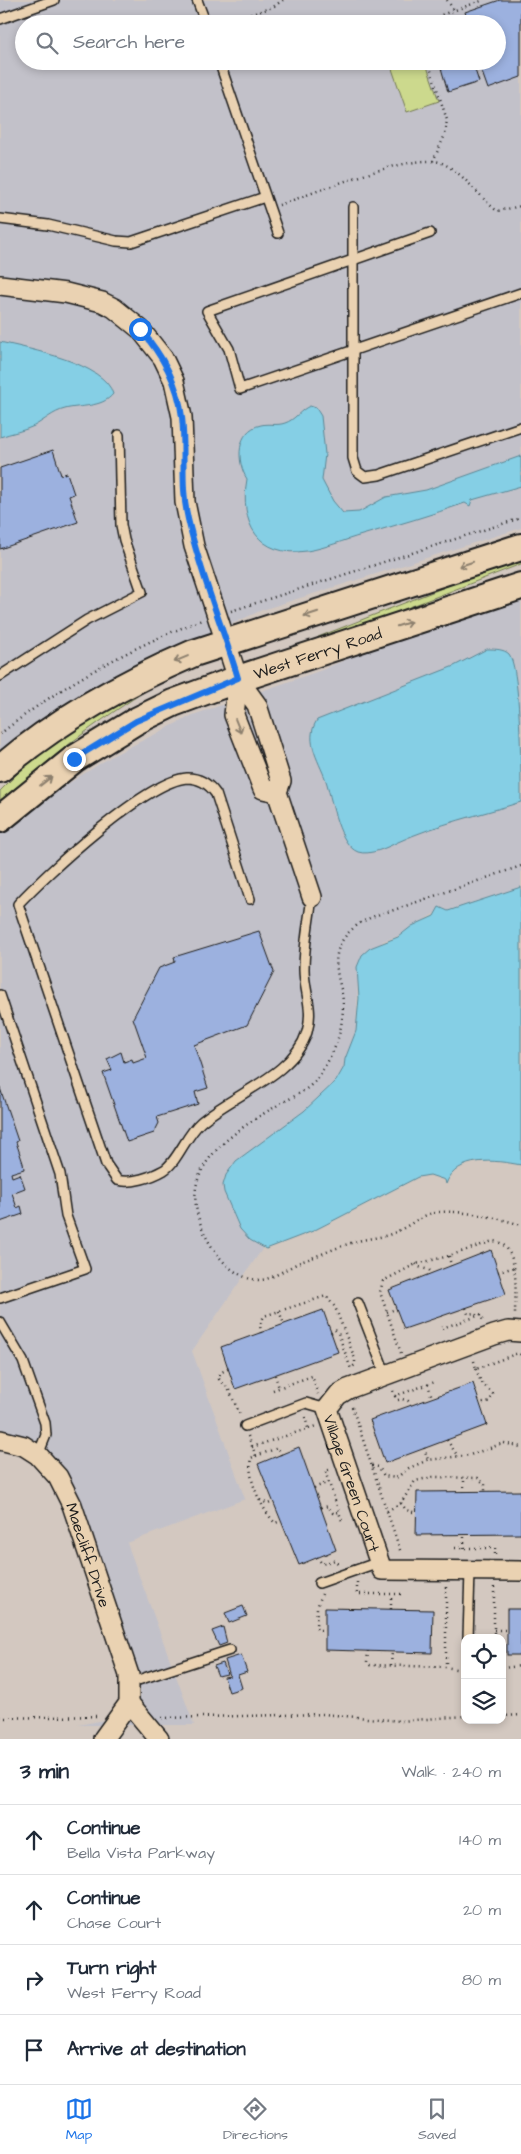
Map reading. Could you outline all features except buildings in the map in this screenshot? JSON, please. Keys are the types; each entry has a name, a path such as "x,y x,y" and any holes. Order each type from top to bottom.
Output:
{"main road":[{"path":"0,769 85,707 154,670 227,642 521,546"},
{"name":"West Ferry Road","path":"0,819 66,765 105,738 166,707 238,678 521,586"}],"street":[{"path":"0,285 66,293 102,302 114,308 140,329 163,358 174,381 182,417 184,485 194,546 238,678 257,705 281,781 277,792 312,897"},
{"name":"Village Green Court","path":"518,1326 389,1382 348,1389 338,1395 323,1409 382,1570 521,1571"},
{"name":"Maecliff Drive","path":"0,1440 24,1446 38,1455 58,1477 72,1505 127,1664 129,1703"},
{"path":"103,1739 129,1703 159,1739"}],"lane":[{"path":"0,19 54,0"},
{"path":"197,0 203,15"},
{"path":"221,70 278,234"},
{"path":"0,219 48,225 116,241 131,242 265,197"},
{"path":"353,207 353,458 356,472 365,477 379,476 521,427"},
{"path":"430,233 207,311 229,349 240,389 521,293"},
{"path":"0,676 87,620 142,592 124,540 120,520 119,435"},
{"path":"250,899 216,794 206,783 187,778 164,787 113,820 64,860 18,904 106,1164 117,1180 130,1181 154,1175 166,1168 199,1124 274,1073 299,1049 307,1033 311,1014 304,967 312,897"},
{"path":"0,995 60,1174 66,1216 85,1268 0,1298"},
{"path":"358,1303 389,1382"},
{"path":"0,1322 23,1361 45,1422 46,1436 38,1455"},
{"path":"245,1426 306,1403 323,1409"},
{"path":"319,1583 380,1562"},
{"path":"468,1634 470,1571"},
{"path":"129,1683 230,1650"}],"path":[{"path":"248,15 273,6 283,0"},
{"path":"447,0 454,10"},
{"path":"442,15 484,0"},
{"path":"431,70 447,120 445,135 434,160"},
{"path":"269,208 417,160 434,160 445,165 475,187 497,211 521,206"},
{"path":"248,605 521,518"},
{"path":"0,734 59,692 110,661 198,622"},
{"path":"521,866 391,911 374,915 353,928 338,949 336,959 343,1002 342,1022 338,1039 328,1062 313,1083 304,1091 265,1113 213,1153 204,1165 196,1187 196,1199 202,1226 218,1256 231,1270 247,1278 260,1280 275,1276 289,1266 345,1246 391,1234 431,1213 454,1212 501,1219 521,1225"},
{"path":"404,1359 380,1292 383,1281 416,1264 449,1256 485,1243 500,1242 506,1245 511,1252 515,1267 518,1326"},
{"path":"449,1256 451,1266"},
{"path":"416,1264 429,1270 432,1274"},
{"path":"498,1272 515,1267"},
{"path":"261,1333 260,1325 264,1316 326,1296 331,1299 355,1359 354,1365 351,1368"},
{"path":"466,1308 468,1314 475,1313 477,1316 481,1315 483,1322"},
{"path":"387,1312 396,1309"},
{"path":"279,1311 284,1324"},
{"path":"442,1328 477,1316"},
{"path":"331,1333 335,1330 338,1333 351,1368 350,1378"},
{"path":"476,1369 518,1353 521,1355"},
{"path":"472,1354 480,1382 493,1394 490,1401 480,1404"},
{"path":"228,1369 220,1372 219,1379 228,1388 256,1456"},
{"path":"275,1375 279,1388"},
{"path":"252,1447 308,1428 323,1409 312,1376 273,1390"},
{"path":"389,1382 398,1400 408,1401 410,1406"},
{"path":"395,1396 435,1382"},
{"path":"428,1384 432,1398"},
{"path":"349,1398 404,1561"},
{"path":"304,1416 308,1428"},
{"path":"447,1440 457,1456"},
{"path":"372,1466 379,1467 384,1476 396,1478 409,1468 428,1460 470,1455 504,1443 521,1447"},
{"path":"281,1455 278,1448 251,1458 250,1466 260,1500 275,1523 281,1521"},
{"path":"424,1448 428,1460"},
{"path":"331,1469 325,1471 342,1520"},
{"path":"387,1511 401,1503 414,1481 433,1477 483,1481 485,1492"},
{"path":"464,1478 464,1492"},
{"path":"314,1488 329,1482"},
{"path":"260,1500 268,1504 273,1502"},
{"path":"401,1503 406,1510 417,1513"},
{"path":"321,1508 328,1506 334,1513 339,1512"},
{"path":"464,1534 464,1548"},
{"path":"456,1548 495,1548 496,1562"},
{"path":"317,1557 322,1564 335,1560 340,1566"},
{"path":"446,1580 446,1667"},
{"path":"357,1581 357,1594 400,1594"},
{"path":"494,1581 494,1634"},
{"path":"322,1593 317,1608 316,1627 318,1630 325,1630"},
{"path":"391,1594 391,1610"},
{"path":"494,1630 507,1630"},
{"path":"368,1651 367,1662 370,1665 446,1667 461,1670"},
{"path":"391,1666 392,1652"},
{"path":"506,1668 521,1666"},
{"path":"161,1718 323,1714 401,1720 461,1716"},
{"path":"506,1716 521,1715"},
{"path":"0,1718 101,1716"}],"shaded area":[{"path":"0,0 521,0 521,528 262,610 122,675 0,755"},
{"path":"521,596 521,887 448,911 443,908 398,936 383,941 358,978 356,1031 344,1067 336,1081 304,1111 236,1161 223,1180 227,1199 240,1229 250,1240 263,1248 192,1351 245,1499 127,1543 194,1725 78,1725 105,1720 117,1705 121,1688 119,1664 66,1511 53,1480 37,1463 12,1452 0,1451 0,834 55,792 112,756 193,715 322,670 397,637"}],"green space":[{"path":"392,70 428,70 439,101 407,112"},
{"path":"521,557 521,564 319,642 318,637"},
{"path":"153,686 73,741 35,772 0,805 0,791 51,740 104,707"}],"water":[{"path":"0,342 46,353 81,366 96,374 107,383 113,394 103,402 61,410 30,428 0,437"},
{"path":"310,406 316,408 321,416 325,454 322,480 333,501 343,513 359,512 386,497 426,490 521,456 521,486 472,500 470,506 465,503 321,548 290,552 276,549 264,543 250,523 246,510 247,479 241,464 240,448 247,433 253,428 264,424 285,423"},
{"path":"487,649 507,652 513,664 520,724 521,802 428,830 373,852 363,853 351,848 337,822 327,784 314,752 312,736 317,720 454,666"},
{"path":"521,887 521,1165 489,1161 468,1164 459,1168 451,1175 446,1184 445,1180 430,1175 418,1177 313,1231 266,1249 250,1240 240,1229 224,1192 223,1185 226,1175 236,1161 304,1111 336,1081 344,1067 345,1059 356,1031 359,998 357,967 362,955 370,948 398,937 412,926 434,916 439,907 448,911"}],"route":[{"path":"74,759 105,738 136,721 238,678 194,546 187,516 182,417 174,381 163,358 140,329"}]}
